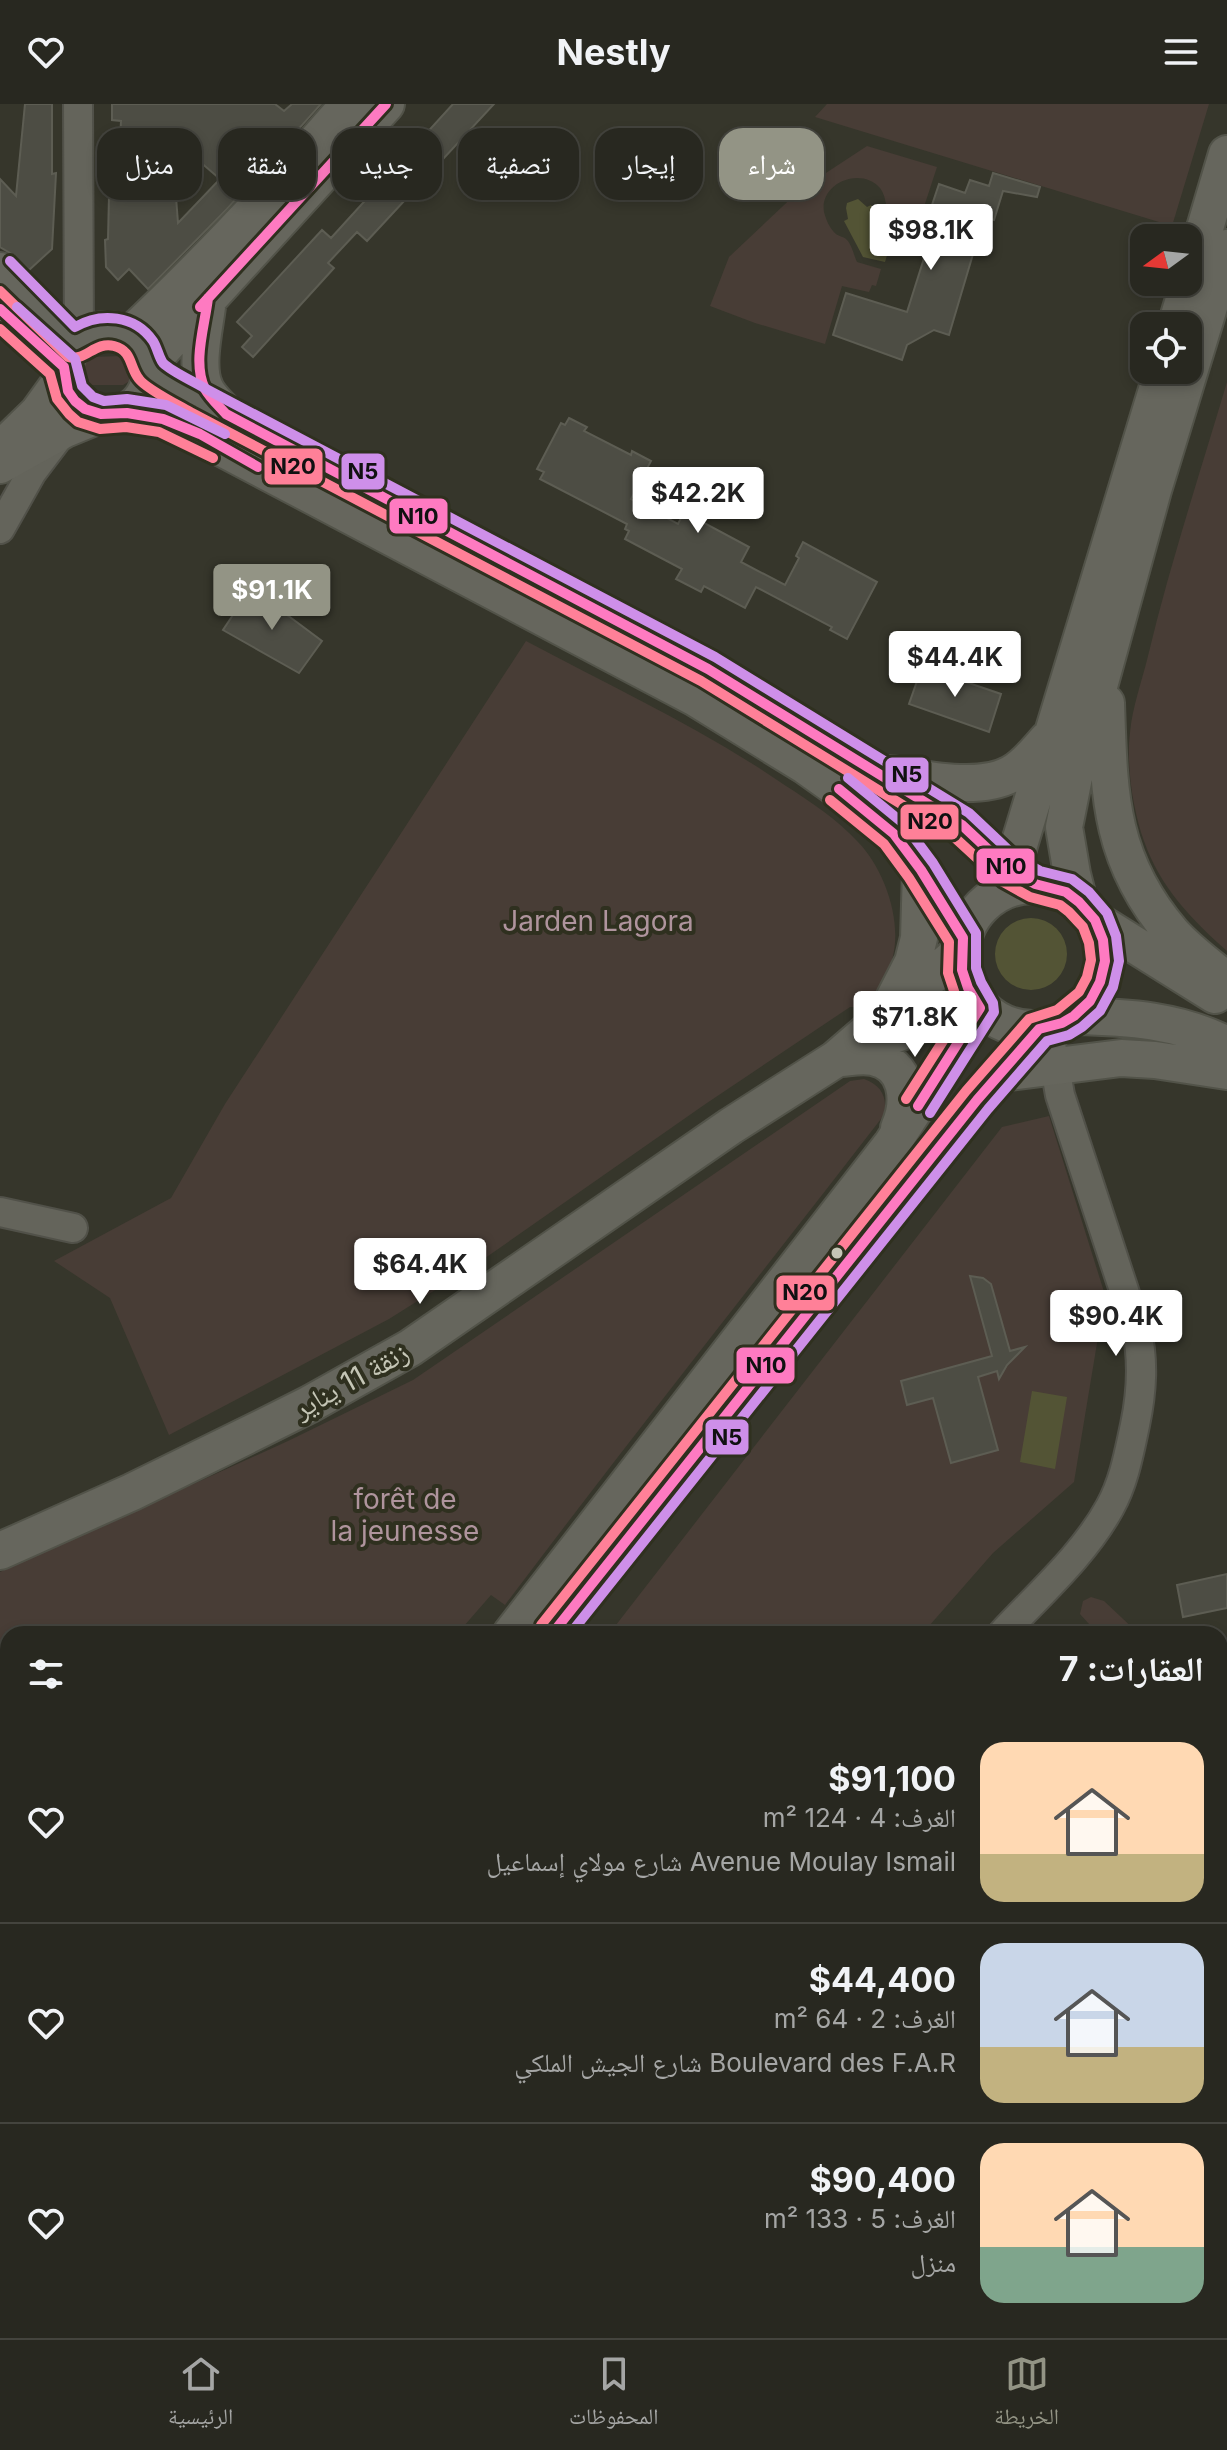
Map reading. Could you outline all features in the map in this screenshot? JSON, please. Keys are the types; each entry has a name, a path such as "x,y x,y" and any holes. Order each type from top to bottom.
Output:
{"main road":[{"path":"0,465 65,429 134,406 148,385 142,357 186,283 277,187 349,104"},
{"path":"142,357 204,302 386,104"},
{"path":"1180,312 1227,154"},
{"path":"558,1626 977,1100 1054,1024 1090,1001 1100,982 1105,961 1103,940 1072,874 1064,827 1074,777 1153,490 1227,248"},
{"path":"0,271 13,304 70,357"},
{"path":"204,302 201,377 206,390 226,414"},
{"path":"0,450 38,413 70,357 98,331 119,332 142,357 199,401 708,669 962,825 1017,881 1066,892 1087,911 1227,1002"},
{"path":"70,357 66,387 77,404 87,411 163,419 190,431 694,697 806,766 894,834 921,870 962,944"},
{"path":"1159,384 1051,735 1017,881 986,901 972,918 962,944 962,970 980,1008 997,1020 1015,1027 1151,1020 1183,1026 1227,1045"},
{"path":"1105,673 1109,784 1114,819 1124,852 1134,877 1158,916 1175,936 1227,981"},
{"path":"867,769 934,782 998,780 1024,766 1051,735"},
{"path":"889,1011 913,962 919,938 921,870"},
{"path":"836,1059 962,944"},
{"path":"836,1059 938,1017 980,1008"},
{"path":"517,1626 892,1144 980,1008"},
{"path":"836,1059 876,1058 889,1064 899,1074 907,1098 892,1144"},
{"path":"1001,1073 1121,1058 1227,1071"},
{"name":"زنقة 11 يناير","path":"0,1551 132,1492 246,1436 410,1348 731,1126 836,1059"}],"street":[{"path":"70,357 78,104"},
{"path":"0,529 32,472 65,429"},
{"path":"1009,1626 1072,1559 1111,1506 1128,1461 1141,1383 1142,1352 1136,1327 1060,1095 1054,1065 1054,1024"},
{"path":"0,1212 73,1228"}],"green space":[{"path":"827,104 1209,104 1173,224 815,117"},
{"path":"867,146 937,167 922,213 929,216 919,251 907,250 891,221 880,188 863,178 853,178 843,181 828,193 824,212 834,232 849,242 857,262 881,269 876,286 872,285 869,292 842,286 825,344 710,306 729,257 789,200 824,200 824,174"},
{"path":"122,356 134,362 135,378 123,385 91,385 81,376 80,367 90,357"},
{"path":"1227,382 1227,951 1178,901 1151,858 1131,788 1129,746 1138,694"},
{"name":"Jarden Lagora","path":"526,641 724,746 805,798 842,826 868,854 889,897 895,945 887,973 864,1007 850,1007 478,1263 389,1319 169,1435 110,1298 54,1261 171,1198 225,1104"},
{"name":"forêt de la jeunesse","path":"864,1079 882,1092 884,1115 505,1605 491,1595 464,1626 0,1626 0,1572 288,1441 413,1380 850,1081"},
{"path":"1049,1116 1105,1295 1074,1482 993,1553 929,1626 615,1626 1002,1127"},
{"path":"1091,1597 1104,1601 1131,1626 1091,1626 1080,1614 1083,1601"}],"shaded area":[{"path":"858,199 867,207 871,205 891,242 885,262 863,257 844,221 848,219 847,203"},
{"path":"1031,918 1051,924 1061,934 1067,954 1061,974 1051,984 1031,990 1011,984 1001,974 995,954 1001,934 1011,924"},
{"path":"1032,1391 1067,1397 1055,1469 1020,1462"}],"building":[{"path":"25,104 52,104 52,174 56,173 52,249 29,270 0,247 0,179 16,196"},
{"path":"112,104 275,104 284,111 292,104 321,104 300,128 218,128 218,177 202,164 202,128 121,128 121,121 112,120"},
{"path":"453,104 494,104 472,128 458,128 458,143 442,160 442,128 431,128"},
{"path":"993,173 1040,187 1037,197 1003,191 994,220 984,217 949,335 934,330 907,345 902,360 833,335 846,293 907,312 938,214 930,211 939,184 965,193 970,180 989,186"},
{"path":"218,181 218,200 235,200 148,289 129,269 118,280 106,267 105,240 108,239 109,200 176,200 178,223"},
{"path":"366,200 405,200 367,241 357,232 328,263 334,268 253,357 242,347 252,336 237,322 322,230 331,238"},
{"path":"569,418 587,427 584,431 631,455 632,451 651,461 631,499 678,524 684,512 749,547 741,562 785,585 799,558 796,556 803,542 877,582 847,639 830,630 832,627 756,587 745,608 704,586 701,592 676,579 682,569 625,539 629,531 625,529 627,524 540,479 544,472 537,469 561,423 565,425"},
{"path":"251,588 322,641 299,673 223,630"},
{"path":"922,667 1001,694 989,732 909,704"},
{"path":"970,1276 983,1278 991,1284 1010,1351 1025,1347 1007,1365 999,1379 997,1371 978,1377 998,1450 951,1463 933,1398 907,1405 901,1381 992,1356"},
{"path":"1227,1574 1227,1608 1183,1617 1177,1585"}],"transit line":[{"name":"N10","path":"200,307 386,104"},
{"name":"N5","path":"10,261 75,327 106,318 137,326 153,341 163,363 178,373 715,657 969,813 1018,859 1040,871 1072,879 1089,892 1107,913 1116,936 1119,961 1113,987 1100,1011 1069,1035 1047,1041 988,1109 576,1626"},
{"name":"N20","path":"0,291 68,357 80,357 101,346 120,348 128,355 139,379 149,388 701,681 953,836 1003,882 1030,897 1060,905 1083,927 1091,960 1079,992 1057,1010 1029,1019 966,1091 541,1625"},
{"name":"N10","path":"208,298 200,344 201,379 207,392 226,414 708,669 962,825 1010,870 1035,884 1066,892 1095,920 1103,940 1105,961 1100,982 1090,1001 1062,1023 1039,1029 977,1100 558,1626"},
{"name":"N5","path":"17,307 75,359 82,386 93,397 104,401 127,399 166,405 225,434"},
{"name":"N10","path":"0,309 64,367 68,391 85,409 101,414 127,413 163,419 200,434 258,467"},
{"name":"N20","path":"0,329 50,374 57,399 78,422 100,429 126,427 159,432 213,458"},
{"name":"N5","path":"848,778 904,824 933,863 976,933 976,968 993,1003 994,1012 930,1113"},
{"name":"N10","path":"839,789 894,834 921,870 963,938 962,970 980,1008 918,1106"},
{"name":"N20","path":"830,800 884,844 949,942 948,973 964,1008 906,1099"}]}
